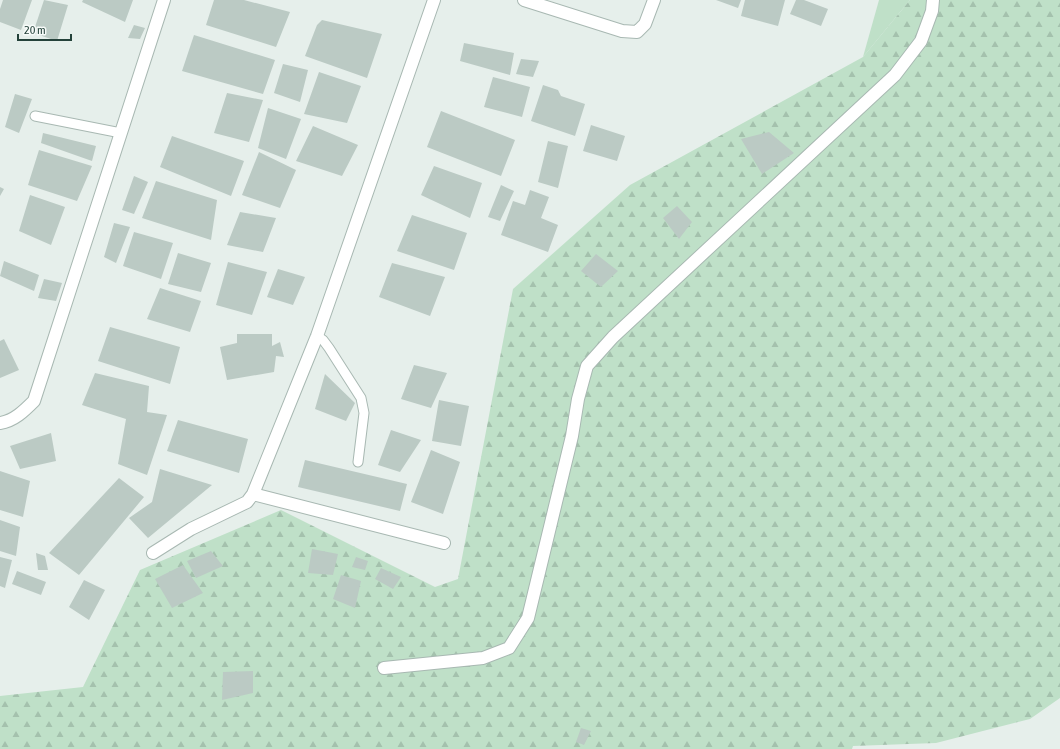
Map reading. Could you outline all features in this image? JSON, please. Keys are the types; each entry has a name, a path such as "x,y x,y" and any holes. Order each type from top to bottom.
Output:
{"street":[{"path":"0,423 8,422 15,418 34,401 164,0"},
{"path":"153,553 191,529 247,502 253,494 317,336 434,0"},
{"path":"524,0 622,31 637,32 645,24 654,0"},
{"path":"384,668 483,658 509,648 528,618 572,436 578,399 588,366 613,337 895,75 921,41 932,11 933,0"},
{"path":"253,494 444,543"}],"lane":[{"path":"35,116 121,134"},
{"path":"317,336 323,340 329,348 360,398 364,413 358,462"}],"green space":[{"path":"879,0 910,0 863,57"},
{"path":"910,0 1060,0 1060,698 1030,719 936,743 853,746 852,749 0,749 0,696 83,687 140,570 281,510 435,587 458,579 513,289 630,185 863,57"}],"building":[{"path":"3,0 32,0 21,30 0,22 0,9"},
{"path":"44,0 68,5 57,41 33,33"},
{"path":"83,0 133,0 125,22 82,2"},
{"path":"214,0 244,0 290,12 276,47 206,25"},
{"path":"716,0 741,0 738,8"},
{"path":"745,0 785,0 778,26 741,16"},
{"path":"796,0 804,0 828,9 821,26 790,14"},
{"path":"322,20 382,34 367,78 305,56 317,25"},
{"path":"134,25 145,28 140,39 128,38"},
{"path":"194,35 275,60 263,94 182,71"},
{"path":"464,43 514,53 510,75 460,61"},
{"path":"521,59 539,61 533,77 516,74"},
{"path":"283,64 308,70 300,102 274,93"},
{"path":"319,72 361,86 347,123 304,114"},
{"path":"493,77 530,87 522,117 484,107"},
{"path":"543,85 558,90 561,96 585,104 575,136 531,121"},
{"path":"227,93 263,100 249,142 214,133"},
{"path":"15,94 32,99 19,133 5,127"},
{"path":"268,108 301,119 286,159 258,148"},
{"path":"441,111 515,140 501,176 427,147"},
{"path":"591,125 625,136 617,161 583,151"},
{"path":"313,126 358,145 342,176 296,161"},
{"path":"769,132 794,153 762,174 741,139"},
{"path":"43,133 96,146 92,161 41,143"},
{"path":"172,136 244,161 231,196 160,167"},
{"path":"548,141 568,146 558,188 538,182"},
{"path":"39,150 92,166 77,201 28,185"},
{"path":"259,152 296,170 280,208 242,195"},
{"path":"434,166 482,183 470,218 421,195"},
{"path":"134,176 148,182 134,214 122,210"},
{"path":"156,181 217,200 211,240 142,218"},
{"path":"501,185 514,191 500,221 488,217"},
{"path":"0,187 4,189 0,196"},
{"path":"530,190 549,197 541,218 558,225 548,252 501,235 513,201 525,205"},
{"path":"30,195 65,207 51,245 19,231"},
{"path":"677,206 692,222 679,239 663,218"},
{"path":"240,212 276,218 263,252 227,245"},
{"path":"412,215 467,233 454,270 397,251"},
{"path":"114,223 130,227 116,263 104,257"},
{"path":"134,232 173,243 161,279 123,266"},
{"path":"178,253 211,263 201,292 168,284"},
{"path":"596,254 618,271 601,287 581,271"},
{"path":"4,261 39,275 34,291 0,276"},
{"path":"228,262 267,272 252,315 216,305"},
{"path":"392,263 445,277 430,316 379,297"},
{"path":"278,269 305,277 293,305 267,297"},
{"path":"44,279 62,283 56,301 38,298"},
{"path":"160,288 201,301 190,332 147,319"},
{"path":"110,327 180,347 170,384 98,361"},
{"path":"237,334 272,334 272,346 280,342 284,357 276,356 274,372 227,380 220,347 237,343"},
{"path":"4,339 19,370 0,378 0,341"},
{"path":"414,365 447,373 431,408 401,399"},
{"path":"95,373 149,386 147,412 167,415 147,475 118,464 126,419 82,405"},
{"path":"325,374 355,403 346,421 315,409"},
{"path":"439,400 469,406 461,446 432,441"},
{"path":"178,420 248,439 239,473 167,451"},
{"path":"391,430 421,440 400,472 378,465"},
{"path":"51,433 56,461 20,469 10,446"},
{"path":"431,450 460,462 443,514 411,502"},
{"path":"305,460 407,484 400,511 298,487"},
{"path":"160,469 212,485 148,538 129,518 152,502"},
{"path":"0,471 30,481 23,517 0,510"},
{"path":"119,478 144,497 79,575 49,553"},
{"path":"0,520 20,527 16,556 0,551"},
{"path":"312,549 338,554 333,575 308,573"},
{"path":"211,551 223,566 196,578 187,561"},
{"path":"36,553 45,556 48,570 38,570"},
{"path":"0,557 12,560 5,588 0,586"},
{"path":"356,557 368,561 365,570 352,567"},
{"path":"183,565 203,593 172,608 155,579"},
{"path":"381,568 401,577 393,589 375,579"},
{"path":"17,571 46,582 41,595 12,584"},
{"path":"341,575 361,581 355,608 333,599"},
{"path":"84,580 105,590 89,620 69,607"},
{"path":"253,671 253,693 222,700 223,672"},
{"path":"581,728 591,731 584,745 576,742"}]}
